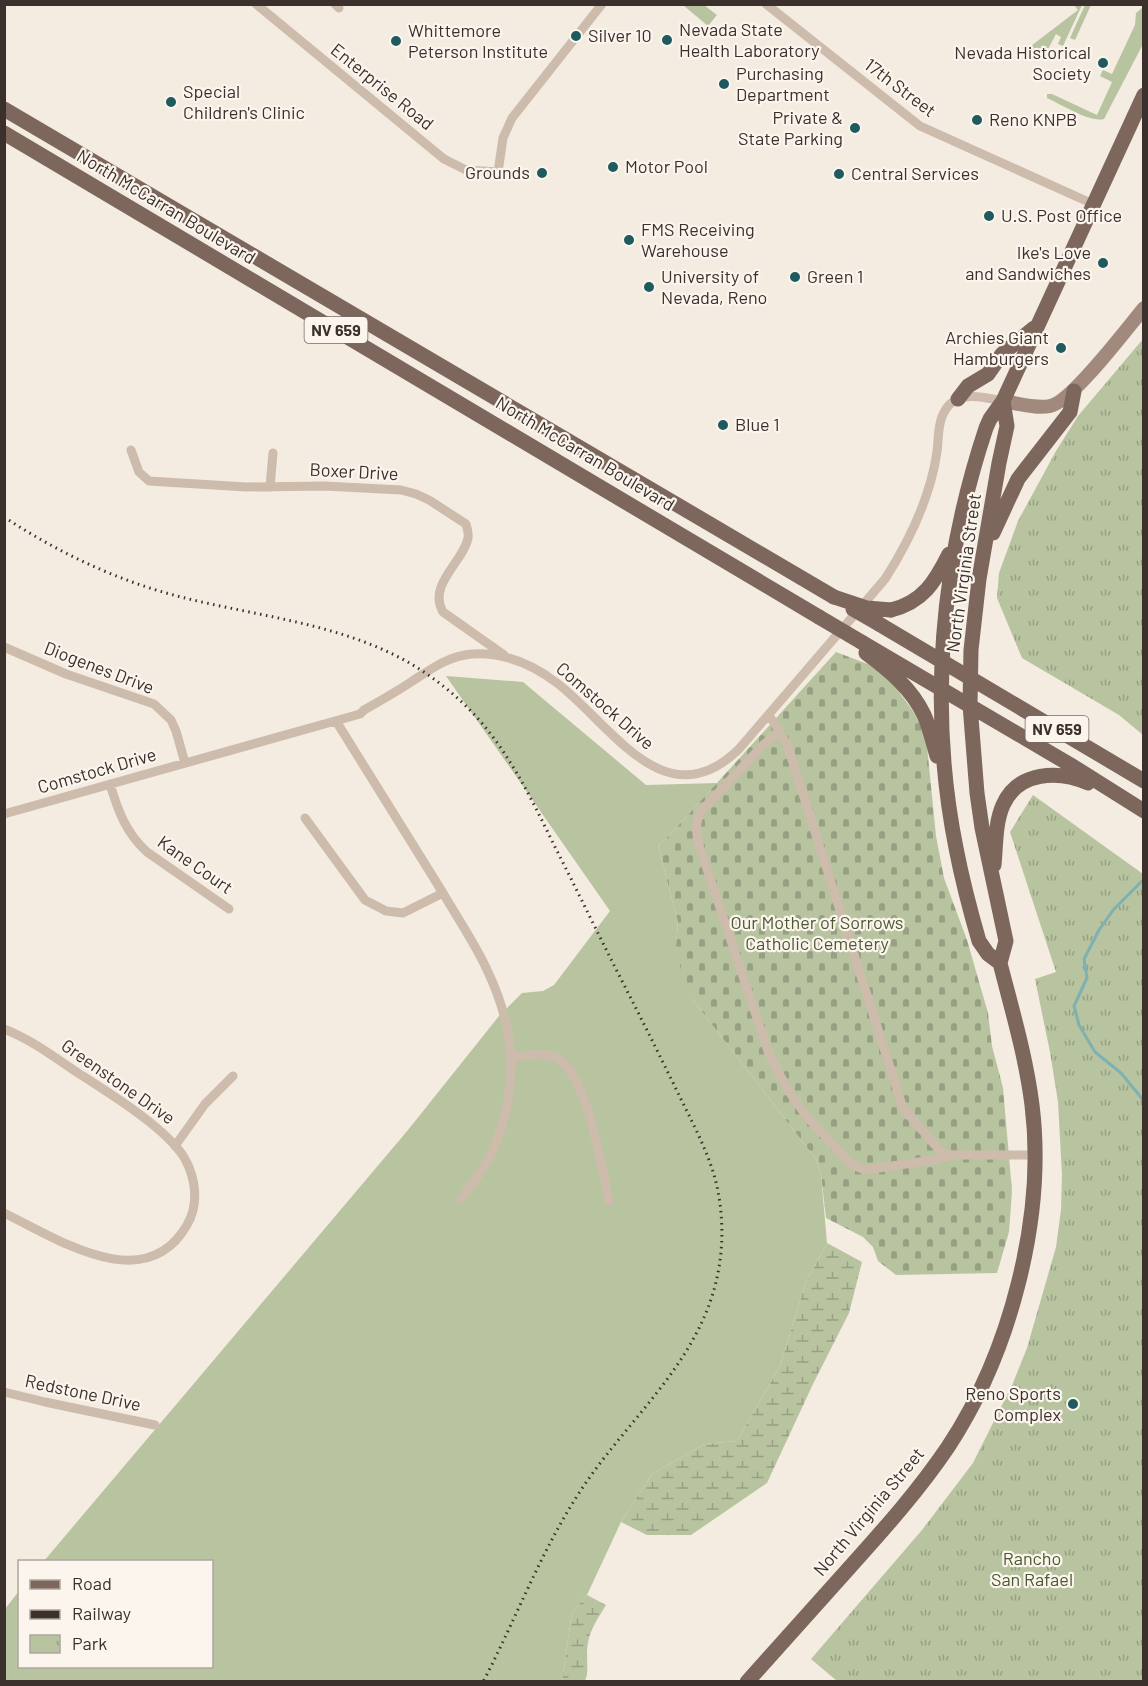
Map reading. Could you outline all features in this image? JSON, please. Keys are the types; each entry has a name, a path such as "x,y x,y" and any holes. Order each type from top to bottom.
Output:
{"main road":[{"name":"North Virginia Street","path":"1000,963 988,954 979,941 957,857 946,783 942,741 942,660 948,592 956,540 962,509 990,419 1003,401 1143,95"},
{"name":"North McCarran Boulevard","path":"4,109 942,660 1143,781"},
{"name":"North McCarran Boulevard","path":"4,133 819,617 861,645 942,688 1137,807"},
{"path":"1003,401 1050,406 1057,404 1074,391 1143,308"},
{"path":"958,399 968,386 988,374 1002,354 1036,326"},
{"path":"984,552 1018,479 1070,411 1074,391"},
{"name":"North Virginia Street","path":"747,1682 903,1506 940,1458 961,1425 986,1376 998,1344 1019,1278 1031,1222 1035,1155 1033,1107 1029,1080 1000,963 1005,940 977,793 970,705 974,617 1007,426 1003,401"},
{"path":"834,597 867,608 891,610 911,603 930,588 956,540"},
{"path":"861,645 888,670 918,705 930,731 946,783"},
{"path":"992,880 999,816 1004,803 1021,784 1046,775 1060,774 1083,781 1137,807"}],"street":[{"name":"Enterprise Road","path":"256,4 444,159 466,170 498,172 503,138 512,118 602,4"},
{"name":"17th Street","path":"766,4 920,126 1094,204"},
{"path":"958,399 973,396 1003,401"},
{"name":"Comstock Drive","path":"4,814 360,714 436,665 452,658 479,654 508,657 554,681 647,764 661,771 675,774 704,773 727,761 885,579 920,515 930,485 940,422 944,413 958,399"},
{"name":"Boxer Drive","path":"131,450 139,472 149,481 401,490 429,500 466,524 469,538 440,591 439,606 443,612 508,657"},
{"path":"270,487 273,453"},
{"name":"Diogenes Drive","path":"4,647 66,674 154,705 171,720 185,763"},
{"path":"769,715 787,744 903,1108 922,1133 941,1152 953,1155"},
{"path":"336,721 488,972 504,1013 512,1057 508,1103 491,1155 460,1200"},
{"path":"779,732 763,745 702,810 697,817 696,826 700,848 769,1054 788,1090 807,1117 842,1155 858,1168 865,1170 953,1155 1035,1155"},
{"name":"Kane Court","path":"110,784 121,818 137,843 229,909"},
{"path":"305,818 365,900 386,911 403,913 442,893"},
{"name":"Greenstone Drive","path":"4,1029 39,1047 112,1095 166,1136 186,1161 195,1191 191,1219 174,1243 160,1253 140,1260 106,1258 88,1252 4,1213"},
{"path":"512,1057 550,1055 570,1068 584,1095 609,1201"},
{"path":"175,1146 205,1104 233,1076"},
{"name":"Redstone Drive","path":"4,1392 155,1425"}],"green space":[{"path":"683,5 704,5 717,15 708,26"},
{"path":"1074,5 1082,5 1063,46 1058,44 1061,37 1056,34 1046,53 1039,54 1027,49 1078,10"},
{"path":"1085,5 1091,5 1075,40 1070,38"},
{"path":"1143,7 1143,44 1104,119 1084,116 1047,98 1047,94 1052,94 1097,115 1112,82 1100,76 1103,70 1112,74 1135,25 1136,13"},
{"path":"1143,339 1143,735 1119,715 1022,658 997,598 999,573 1018,521 1056,451 1078,416"},
{"name":"Our Mother of Sorrows Catholic Cemetery","path":"836,652 873,666 888,677 913,711 926,736 936,836 944,878 967,940 988,1013 992,1046 1003,1088 1012,1191 1009,1232 997,1273 896,1275 878,1261 873,1247 863,1237 826,1218 821,1175 816,1159 693,1000 683,980 676,946 678,922 658,846"},
{"path":"446,676 523,682 646,785 717,783 658,846 678,922 676,946 693,1000 816,1159 821,1175 827,1243 805,1284 780,1366 737,1441 705,1444 652,1474 621,1522 587,1595 572,1612 562,1681 5,1682 5,1609 18,1592 18,1668 213,1668 213,1560 45,1560 408,1130 499,1016 522,993 543,991 554,985 610,911"},
{"name":"Rancho San Rafael","path":"1033,795 1143,874 1143,1681 837,1681 811,1659 922,1530 973,1463 1013,1383 1027,1348 1056,1247 1061,1210 1062,1175 1058,1102 1035,979 1056,972 1010,832"},
{"path":"827,1243 862,1262 849,1313 767,1483 691,1535 647,1535 621,1522 652,1474 705,1444 737,1441 780,1366 805,1284"},
{"path":"587,1595 606,1605 589,1638 585,1681 562,1681 572,1612"}],"waterway":[{"path":"1142,881 1114,909 1099,930 1084,959 1087,978 1074,1006 1079,1025 1095,1052 1121,1073 1144,1101"}],"railway":[{"path":"4,517 68,554 134,583 209,604 324,629 380,648 417,668 459,699 496,742 524,786 657,1049 704,1148 716,1182 722,1234 718,1273 705,1315 676,1367 600,1463 568,1510 542,1558 483,1682"}],"place":[{"name":"Silver 10","path":"576,36"},
{"name":"Nevada State Health Laboratory","path":"667,40"},
{"name":"Whittemore Peterson Institute","path":"396,41"},
{"name":"Nevada Historical Society","path":"1103,63"},
{"name":"Purchasing Department","path":"724,84"},
{"name":"Special Children's Clinic","path":"171,102"},
{"name":"Reno KNPB","path":"977,120"},
{"name":"Private & State Parking","path":"855,128"},
{"name":"Motor Pool","path":"613,167"},
{"name":"Grounds","path":"542,173"},
{"name":"Central Services","path":"839,174"},
{"name":"U.S. Post Office","path":"989,216"},
{"name":"FMS Receiving Warehouse","path":"629,240"},
{"name":"Ike's Love and Sandwiches","path":"1103,263"},
{"name":"Green 1","path":"795,277"},
{"name":"University of Nevada, Reno","path":"649,287"},
{"name":"Archies Giant Hamburgers","path":"1061,348"},
{"name":"Blue 1","path":"723,425"},
{"name":"Reno Sports Complex","path":"1073,1404"}]}
